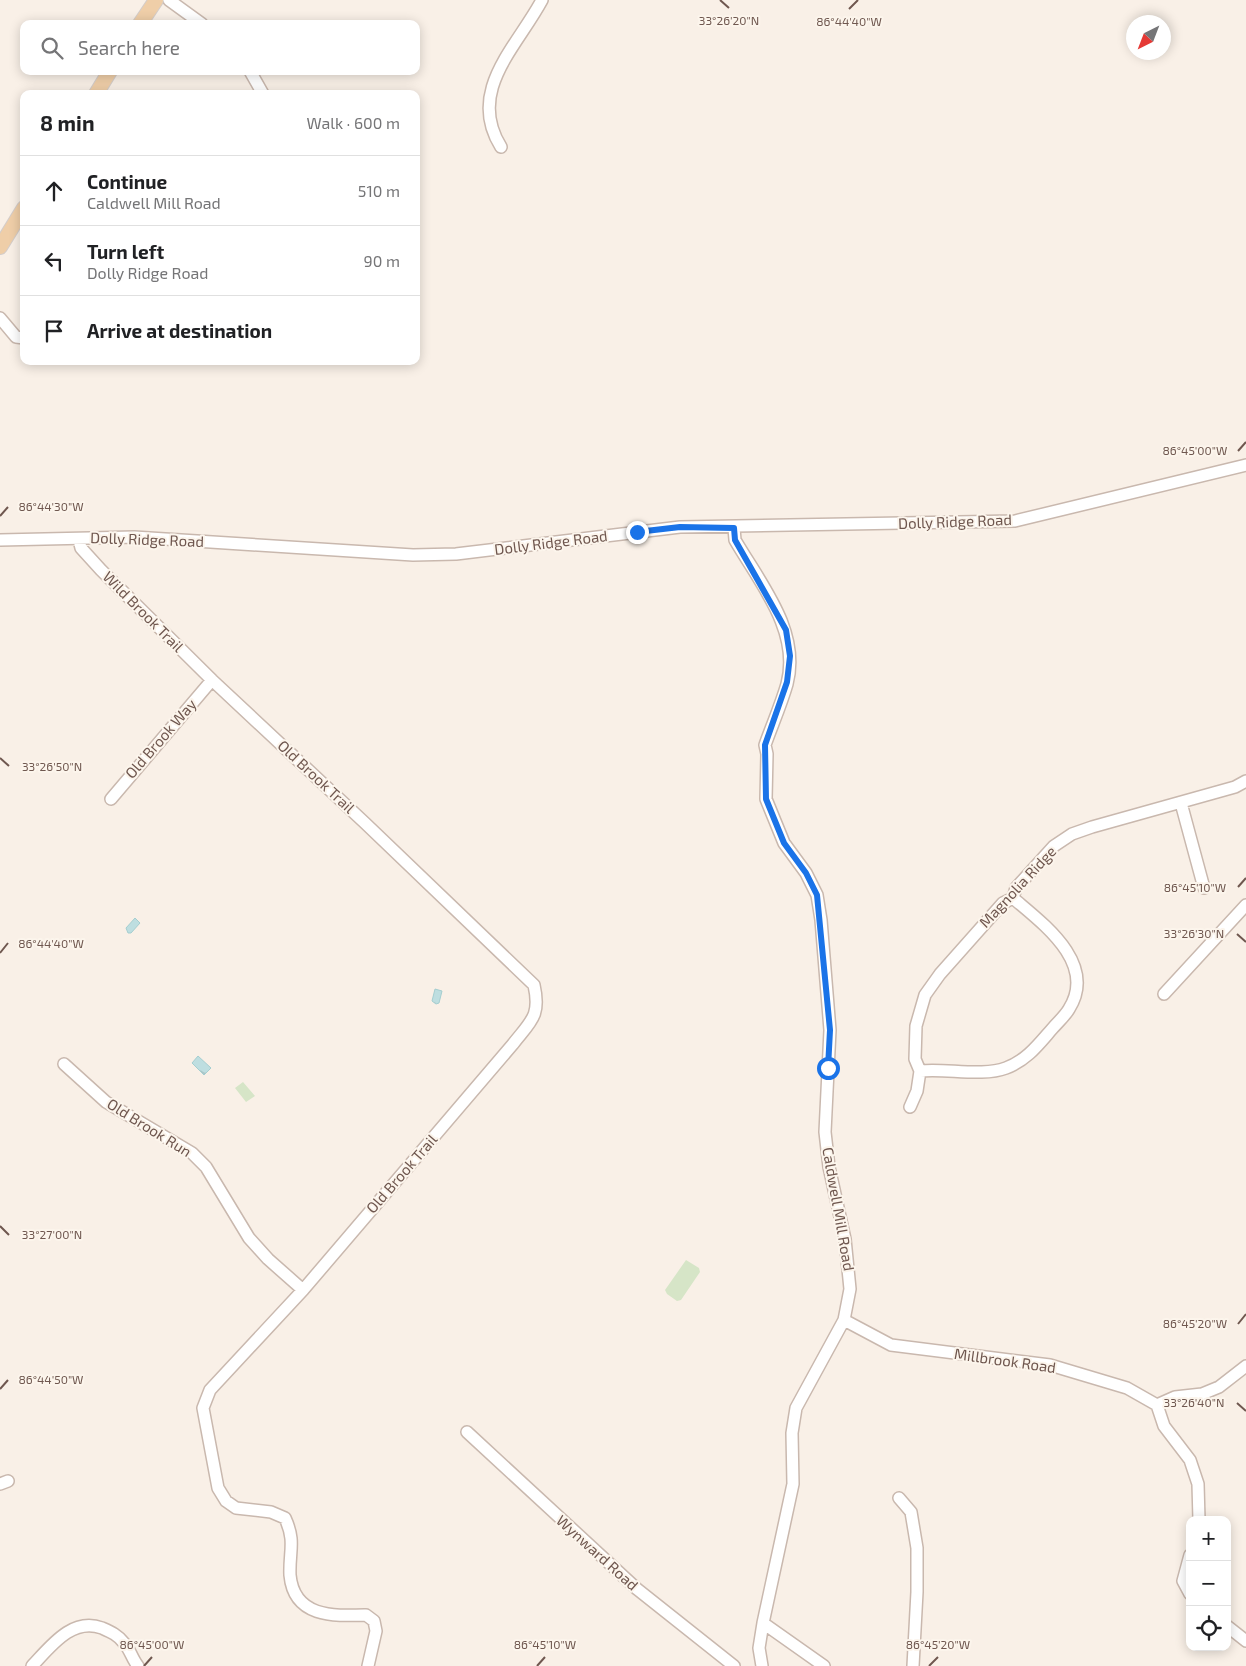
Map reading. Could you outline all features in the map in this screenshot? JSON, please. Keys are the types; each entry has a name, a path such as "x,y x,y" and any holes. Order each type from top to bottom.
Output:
{"main road":[{"path":"143,20 156,0"},
{"path":"98,90 108,75"},
{"path":"0,247 20,218"}],"street":[{"path":"169,0 196,20"},
{"path":"501,147 491,131 488,110 496,74 542,0"},
{"path":"252,75 260,90"},
{"path":"0,318 16,337 20,338"},
{"name":"Dolly Ridge Road","path":"0,540 79,540 86,537 134,538 413,555 456,554 680,527 734,528 1015,521 1246,465"},
{"name":"Caldwell Mill Road","path":"734,528 735,540 783,623 790,656 787,682 765,745 766,799 784,843 806,873 817,895 821,920 830,1030 825,1132 829,1167 850,1271 850,1289 844,1320 796,1408 792,1433 793,1484 763,1623 759,1648 762,1666"},
{"name":"Wild Brook Trail","path":"79,540 80,548 212,680"},
{"name":"Old Brook Way","path":"111,799 212,680"},
{"name":"Old Brook Trail","path":"212,680 534,985 538,1004 531,1021 495,1067 302,1290 210,1390 203,1408 218,1488 222,1495 226,1501 236,1508 271,1512 285,1518 292,1534 290,1576 298,1598 318,1613 332,1616 366,1615 374,1621 376,1630 368,1666"},
{"name":"Magnolia Ridge","path":"910,1107 920,1071 915,1059 916,1026 925,995 940,974 979,929 1003,903 1013,898 1016,888 1054,846 1072,834 1092,827 1180,804 1235,787 1246,780"},
{"path":"1180,804 1204,888"},
{"path":"920,1071 937,1069 984,1071 1005,1068 1031,1055 1070,1008 1076,989 1075,971 1069,954 1055,935 1013,898"},
{"path":"1164,994 1246,905"},
{"name":"Old Brook Run","path":"64,1064 106,1102 192,1153 206,1167 249,1238 268,1259 302,1290"},
{"name":"Millbrook Road","path":"844,1320 891,1345 1050,1365 1127,1388 1157,1405"},
{"path":"1199,1516 1198,1484 1190,1460 1164,1426 1157,1405 1175,1397 1202,1394 1219,1387 1246,1366"},
{"name":"Wynward Road","path":"467,1432 637,1589 734,1666"},
{"path":"899,1498 912,1512 917,1548 918,1592 913,1666"},
{"path":"1186,1570 1183,1581 1186,1587"},
{"path":"763,1623 824,1666"},
{"path":"32,1666 59,1638 77,1627 94,1625 113,1632 126,1644 138,1666"},
{"path":"1231,1629 1246,1641"}],"green space":[{"path":"243,1082 255,1096 246,1102 235,1088"},
{"path":"686,1260 699,1268 700,1272 681,1300 677,1301 667,1294 665,1290"}],"water":[{"path":"135,918 140,923 131,933 128,933 126,928"},
{"path":"435,989 442,991 439,1003 436,1004 432,1001"},
{"path":"198,1056 211,1068 204,1075 192,1063"}],"route":[{"path":"637,532 680,527 734,528 735,540 786,630 790,656 787,682 765,745 767,754 766,799 784,843 806,873 817,895 821,920 830,1030 828,1068"}]}
